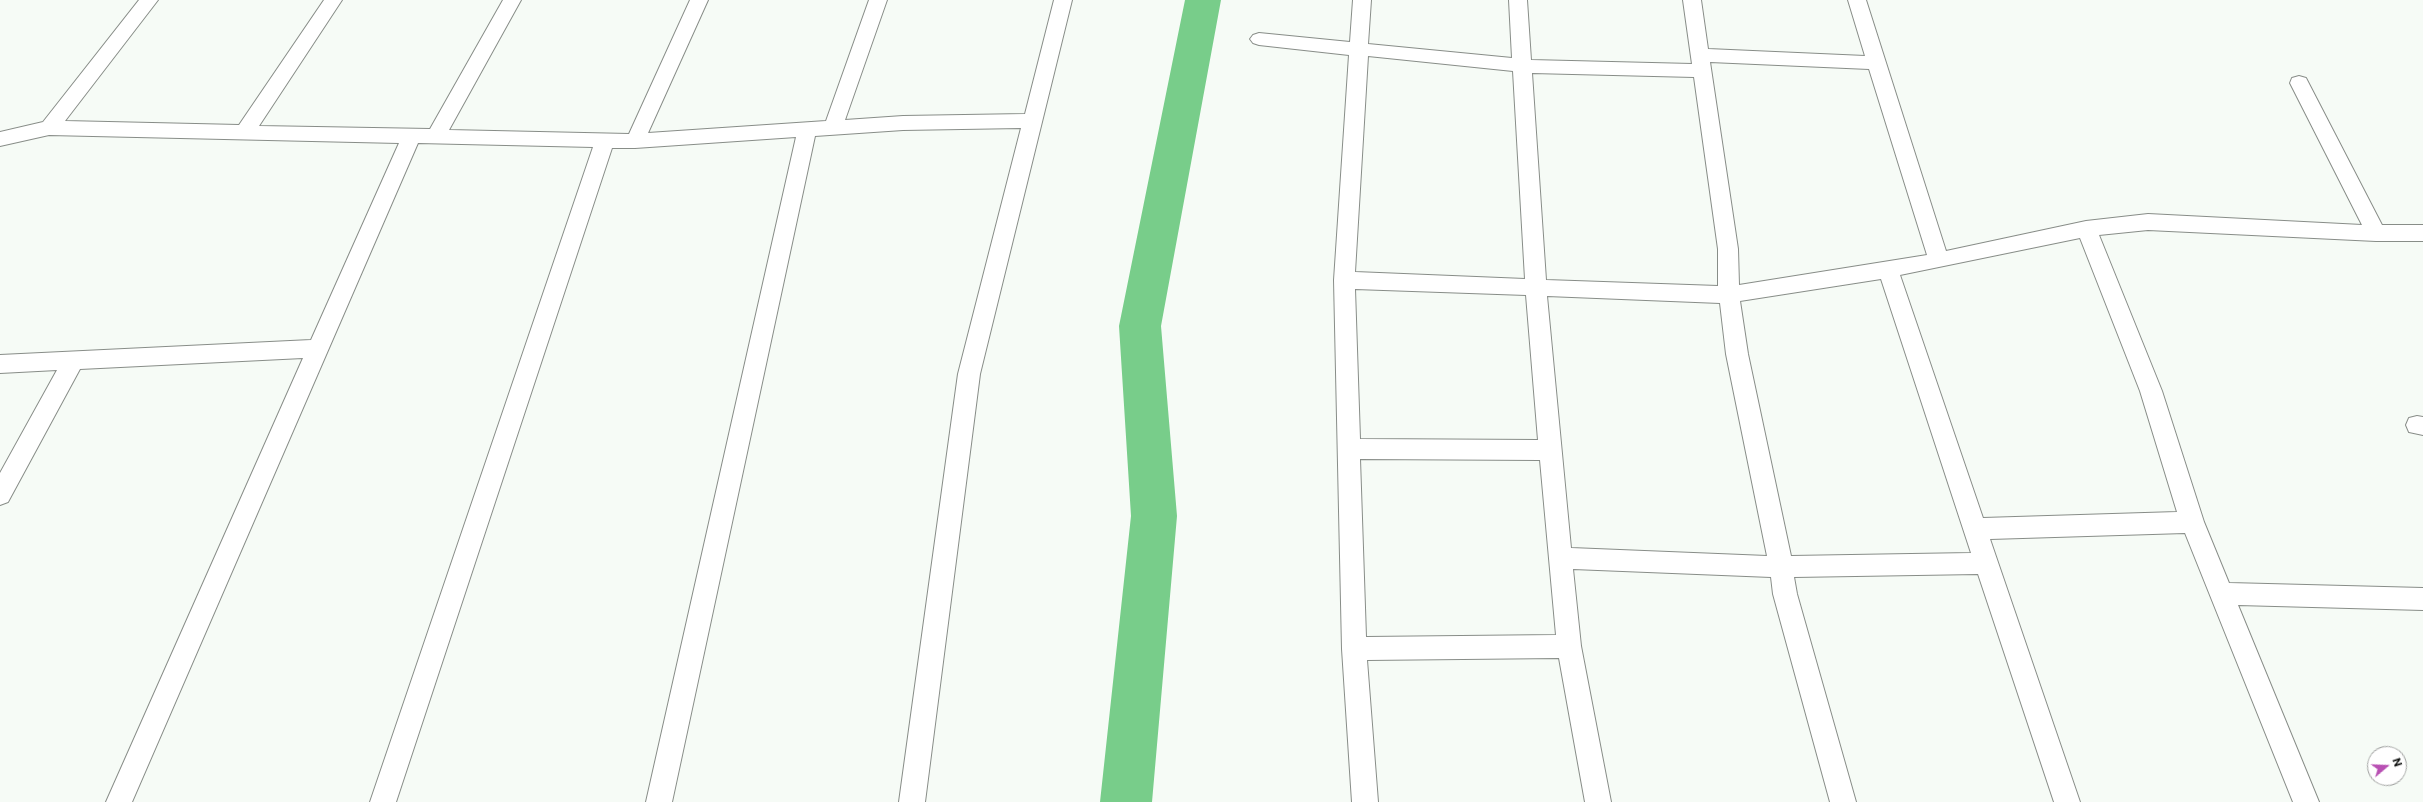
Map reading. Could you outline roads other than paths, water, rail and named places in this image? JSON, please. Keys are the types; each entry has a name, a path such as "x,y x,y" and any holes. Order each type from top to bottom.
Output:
{"street":[{"path":"49,128 149,0"},
{"path":"244,133 333,0"},
{"path":"435,137 512,0"},
{"path":"635,142 699,0"},
{"path":"833,128 878,0"},
{"path":"912,802 970,374 1063,0"},
{"path":"1362,0 1344,280 1354,649 1365,802"},
{"path":"1518,0 1536,287 1560,558 1569,646 1598,802"},
{"path":"1692,0 1728,249 1729,295 1737,354 1781,567 1785,594 1843,802"},
{"path":"1857,0 1939,261"},
{"path":"1259,39 1522,66 1701,63 1877,63"},
{"path":"2298,83 2376,233"},
{"path":"0,139 49,128 635,142 903,123 1033,121"},
{"path":"659,802 806,130"},
{"path":"119,802 411,137"},
{"path":"383,802 605,141"},
{"path":"1344,280 1729,295 1939,261 2086,229 2148,222 2376,233 2423,233"},
{"path":"2086,229 2151,391 2192,522 2306,802"},
{"path":"1888,269 1977,529 1986,563 2067,802"},
{"path":"0,364 318,348"},
{"path":"0,495 74,360"},
{"path":"1349,449 1551,450"},
{"path":"1977,529 2192,522"},
{"path":"1560,558 1781,567 1986,563"},
{"path":"2222,594 2423,599"},
{"path":"1354,649 1569,646"}],"waterway":[{"path":"1126,802 1154,516 1140,326 1203,0"}]}
